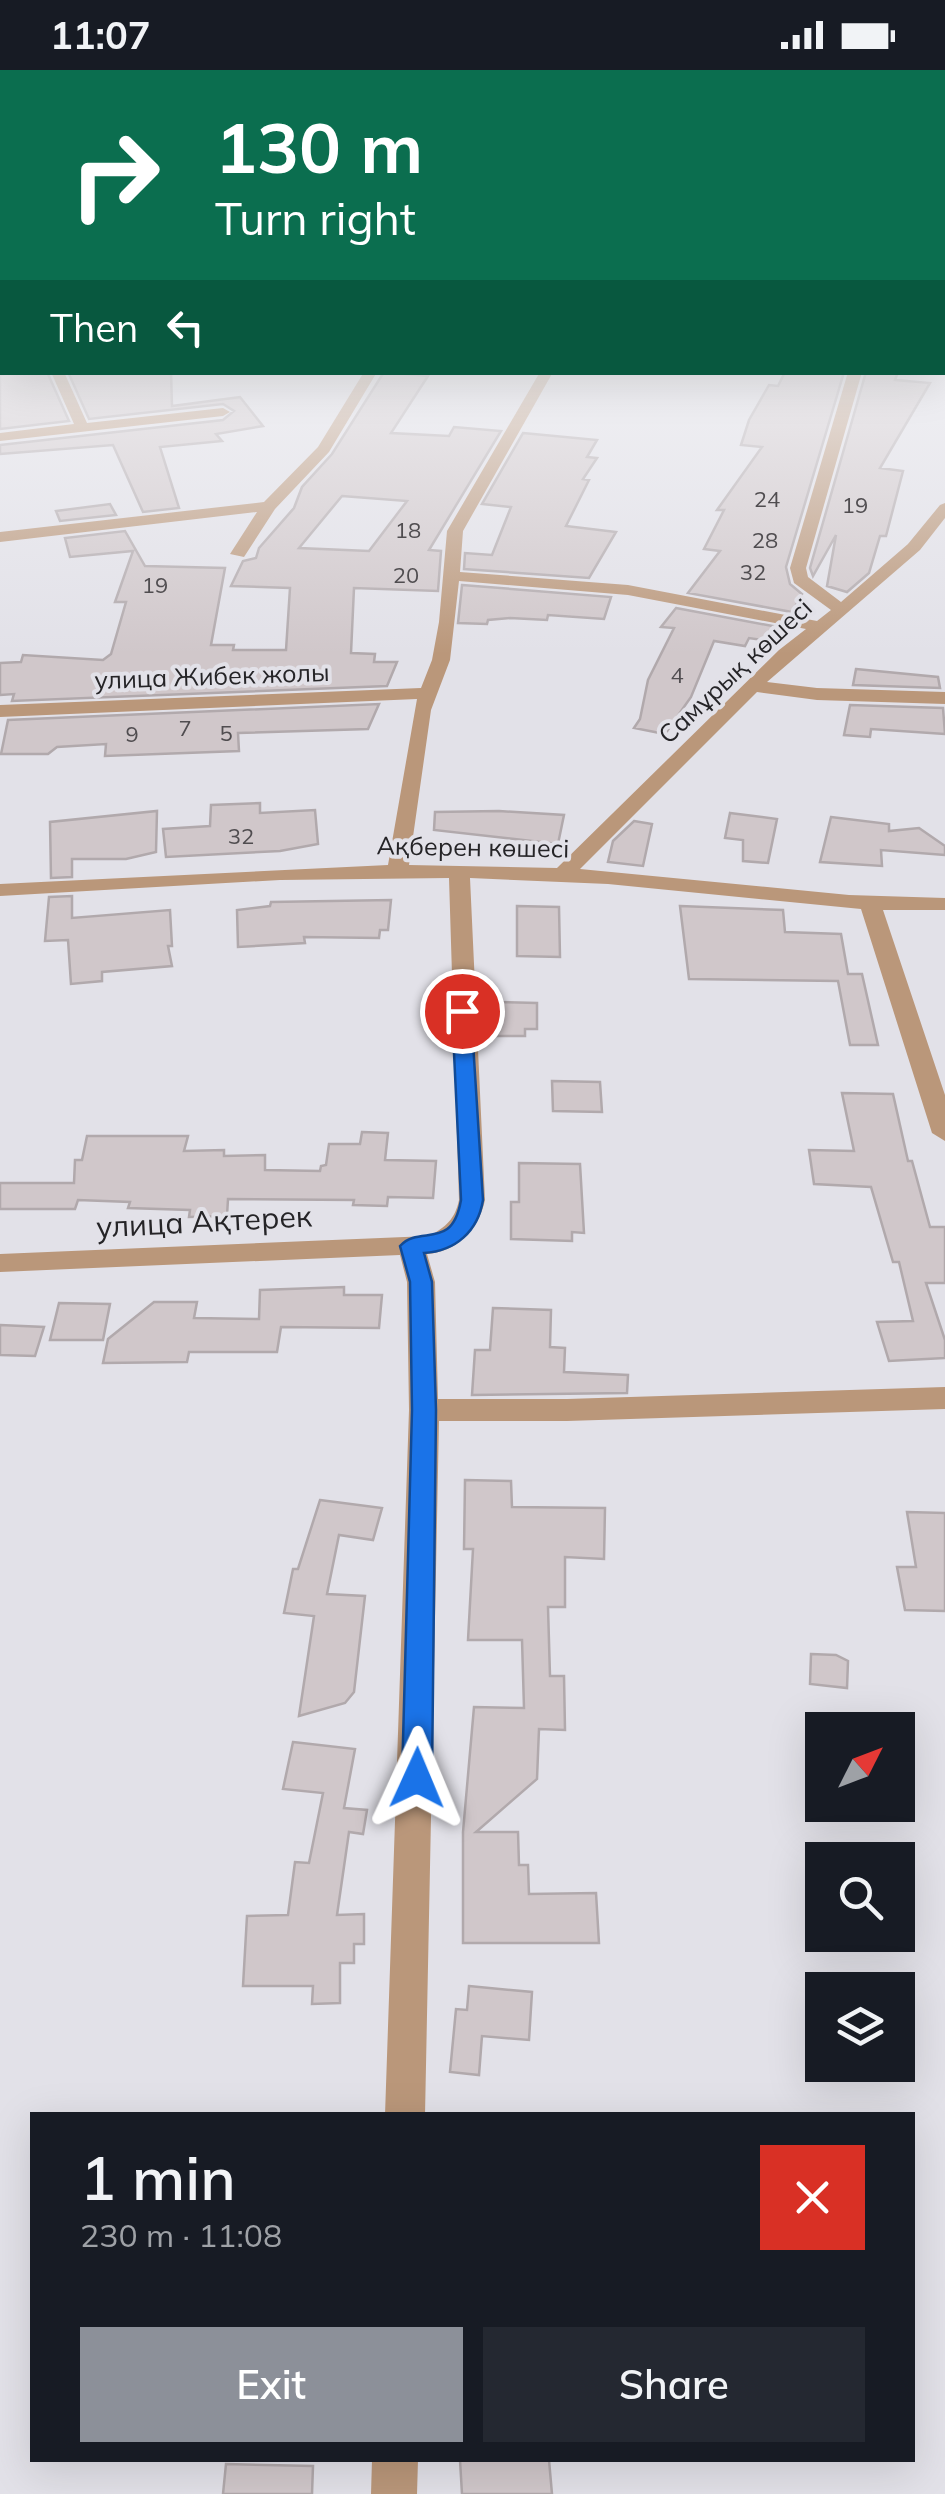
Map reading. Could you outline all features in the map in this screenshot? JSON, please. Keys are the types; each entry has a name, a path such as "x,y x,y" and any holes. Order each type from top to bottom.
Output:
{"street":[{"path":"0,437 81,428"},
{"path":"238,554 269,506 324,449 337,428"},
{"path":"398,872 426,693 441,660 455,531 515,428"},
{"path":"839,428 798,568 800,579 840,610"},
{"path":"0,537 269,506"},
{"name":"Самұрық көшесі","path":"562,874 817,626 922,548 945,508"},
{"path":"452,576 628,590 817,626"},
{"path":"753,686 817,694 945,698"},
{"name":"улица Жибек жолы","path":"0,711 426,693"},
{"name":"Ақберен көшесі","path":"0,890 458,872 562,874 871,905 945,904"},
{"name":"улица Ақтерек","path":"0,1264 434,1245 460,1231 472,1200 458,872"},
{"path":"871,905 945,1133"},
{"path":"405,2112 424,1410 421,1282 411,1246"},
{"path":"424,1410 567,1410 945,1398"},
{"path":"394,2494 395,2462"}],"building":[{"path":"151,428 251,428 216,434 222,441 160,447 179,508 143,512 113,445 0,454 0,445"},
{"path":"348,428 394,428 391,433 449,436 453,428 501,431 429,550 441,551 438,591 354,588 351,653 375,654 374,662 397,662 387,686 12,701 14,694 0,695 0,663 21,662 23,655 103,660 111,654 126,602 115,602 133,551 70,557 65,538 125,531 145,566 225,568 211,645 234,645 233,650 286,650 290,588 231,586 243,561 256,558 259,548 294,508 302,487 332,454","holes":["342,496 407,501 369,551 299,548"]},
{"path":"746,428 827,428 786,567 790,584 802,594 792,612 688,593 720,551 704,549 724,510 717,510 762,447 741,445"},
{"path":"850,428 903,428 880,468 903,471 886,536 880,536 869,573 847,592 827,586 836,535 813,576 810,568"},
{"path":"523,433 597,440 587,457 597,458 583,479 589,480 566,526 616,532 589,578 464,569 465,553 492,555 511,507 482,504"},
{"path":"110,504 116,515 60,521 56,511"},
{"path":"462,585 611,597 604,619 548,615 547,620 510,618 488,620 487,624 458,623"},
{"path":"676,608 783,628 775,642 749,638 745,646 714,641 691,697 665,734 634,728 640,719 648,680 674,628 661,627"},
{"path":"856,669 938,677 940,688 853,685"},
{"path":"379,704 368,729 238,733 239,751 105,756 106,744 57,747 48,754 1,754 8,720"},
{"path":"850,705 943,708 945,734 871,729 870,737 844,735"},
{"path":"260,803 260,813 315,810 318,844 280,851 166,857 163,829 210,826 211,805"},
{"path":"157,811 156,852 126,859 72,859 72,877 51,878 50,822"},
{"path":"435,812 564,815 558,844 434,830"},
{"path":"730,813 777,819 768,863 743,861 743,840 725,838"},
{"path":"831,817 889,824 889,831 919,828 945,846 945,855 881,850 882,866 820,862"},
{"path":"634,821 652,824 643,866 608,862 613,841"},
{"path":"72,896 72,918 170,910 172,946 168,946 172,966 102,972 102,981 71,984 68,940 45,941 49,897"},
{"path":"391,900 388,930 380,930 379,938 304,937 305,943 238,947 237,910 270,906 271,902"},
{"path":"517,906 559,907 560,957 517,956"},
{"path":"680,906 783,910 785,932 841,934 848,974 862,974 878,1045 850,1045 838,981 689,979"},
{"path":"497,1002 537,1003 537,1029 525,1029 525,1036 495,1036"},
{"path":"552,1081 600,1082 602,1112 553,1111"},
{"path":"842,1093 893,1094 908,1161 912,1161 930,1227 945,1227 945,1283 926,1283 945,1340 945,1358 889,1361 877,1322 913,1321 899,1262 893,1262 871,1187 814,1184 809,1150 854,1151"},
{"path":"362,1132 388,1133 385,1160 436,1161 433,1198 388,1197 387,1206 353,1205 354,1200 228,1199 227,1216 189,1217 190,1210 128,1208 130,1202 78,1200 75,1209 0,1209 0,1183 74,1183 75,1160 82,1160 87,1136 188,1136 184,1151 224,1150 224,1156 265,1155 265,1170 320,1171 326,1165 329,1144 360,1144"},
{"path":"519,1163 580,1164 584,1233 572,1232 572,1241 511,1239 511,1202 519,1202"},
{"path":"344,1287 344,1295 382,1295 379,1328 281,1327 277,1352 189,1352 187,1362 103,1363 108,1339 154,1302 197,1302 194,1318 259,1319 260,1290"},
{"path":"59,1303 110,1304 103,1340 50,1340"},
{"path":"493,1308 551,1310 550,1347 565,1348 564,1372 628,1375 627,1393 472,1395 475,1350 490,1350"},
{"path":"0,1325 44,1327 35,1356 0,1355"},
{"path":"465,1480 511,1481 512,1507 605,1508 604,1559 565,1557 565,1607 548,1607 550,1676 564,1676 565,1730 539,1729 537,1779 476,1832 518,1832 519,1865 528,1865 529,1894 596,1893 599,1943 463,1943 463,1832 474,1707 524,1708 522,1640 468,1640 473,1549 464,1549"},
{"path":"320,1500 382,1508 373,1540 339,1535 327,1594 365,1596 354,1692 345,1703 299,1716 314,1616 284,1613 293,1569 298,1569"},
{"path":"907,1512 945,1513 945,1611 905,1610 897,1567 916,1567"},
{"path":"811,1654 836,1655 848,1661 847,1688 810,1684"},
{"path":"293,1742 355,1749 344,1808 367,1810 363,1834 349,1832 337,1915 364,1914 364,1944 354,1944 354,1963 340,1963 340,2003 312,2004 313,1986 243,1986 247,1916 288,1915 295,1862 309,1863 323,1793 283,1789"},
{"path":"469,1986 532,1992 529,2040 482,2036 479,2075 450,2072 456,2009 467,2010"},
{"path":"460,2462 549,2462 552,2494 462,2494"},
{"path":"226,2464 313,2466 312,2494 223,2494"}],"route":[{"path":"417,1778 424,1410 421,1282 411,1246 434,1245 460,1231 469,1216 472,1200 462,1011"}]}
